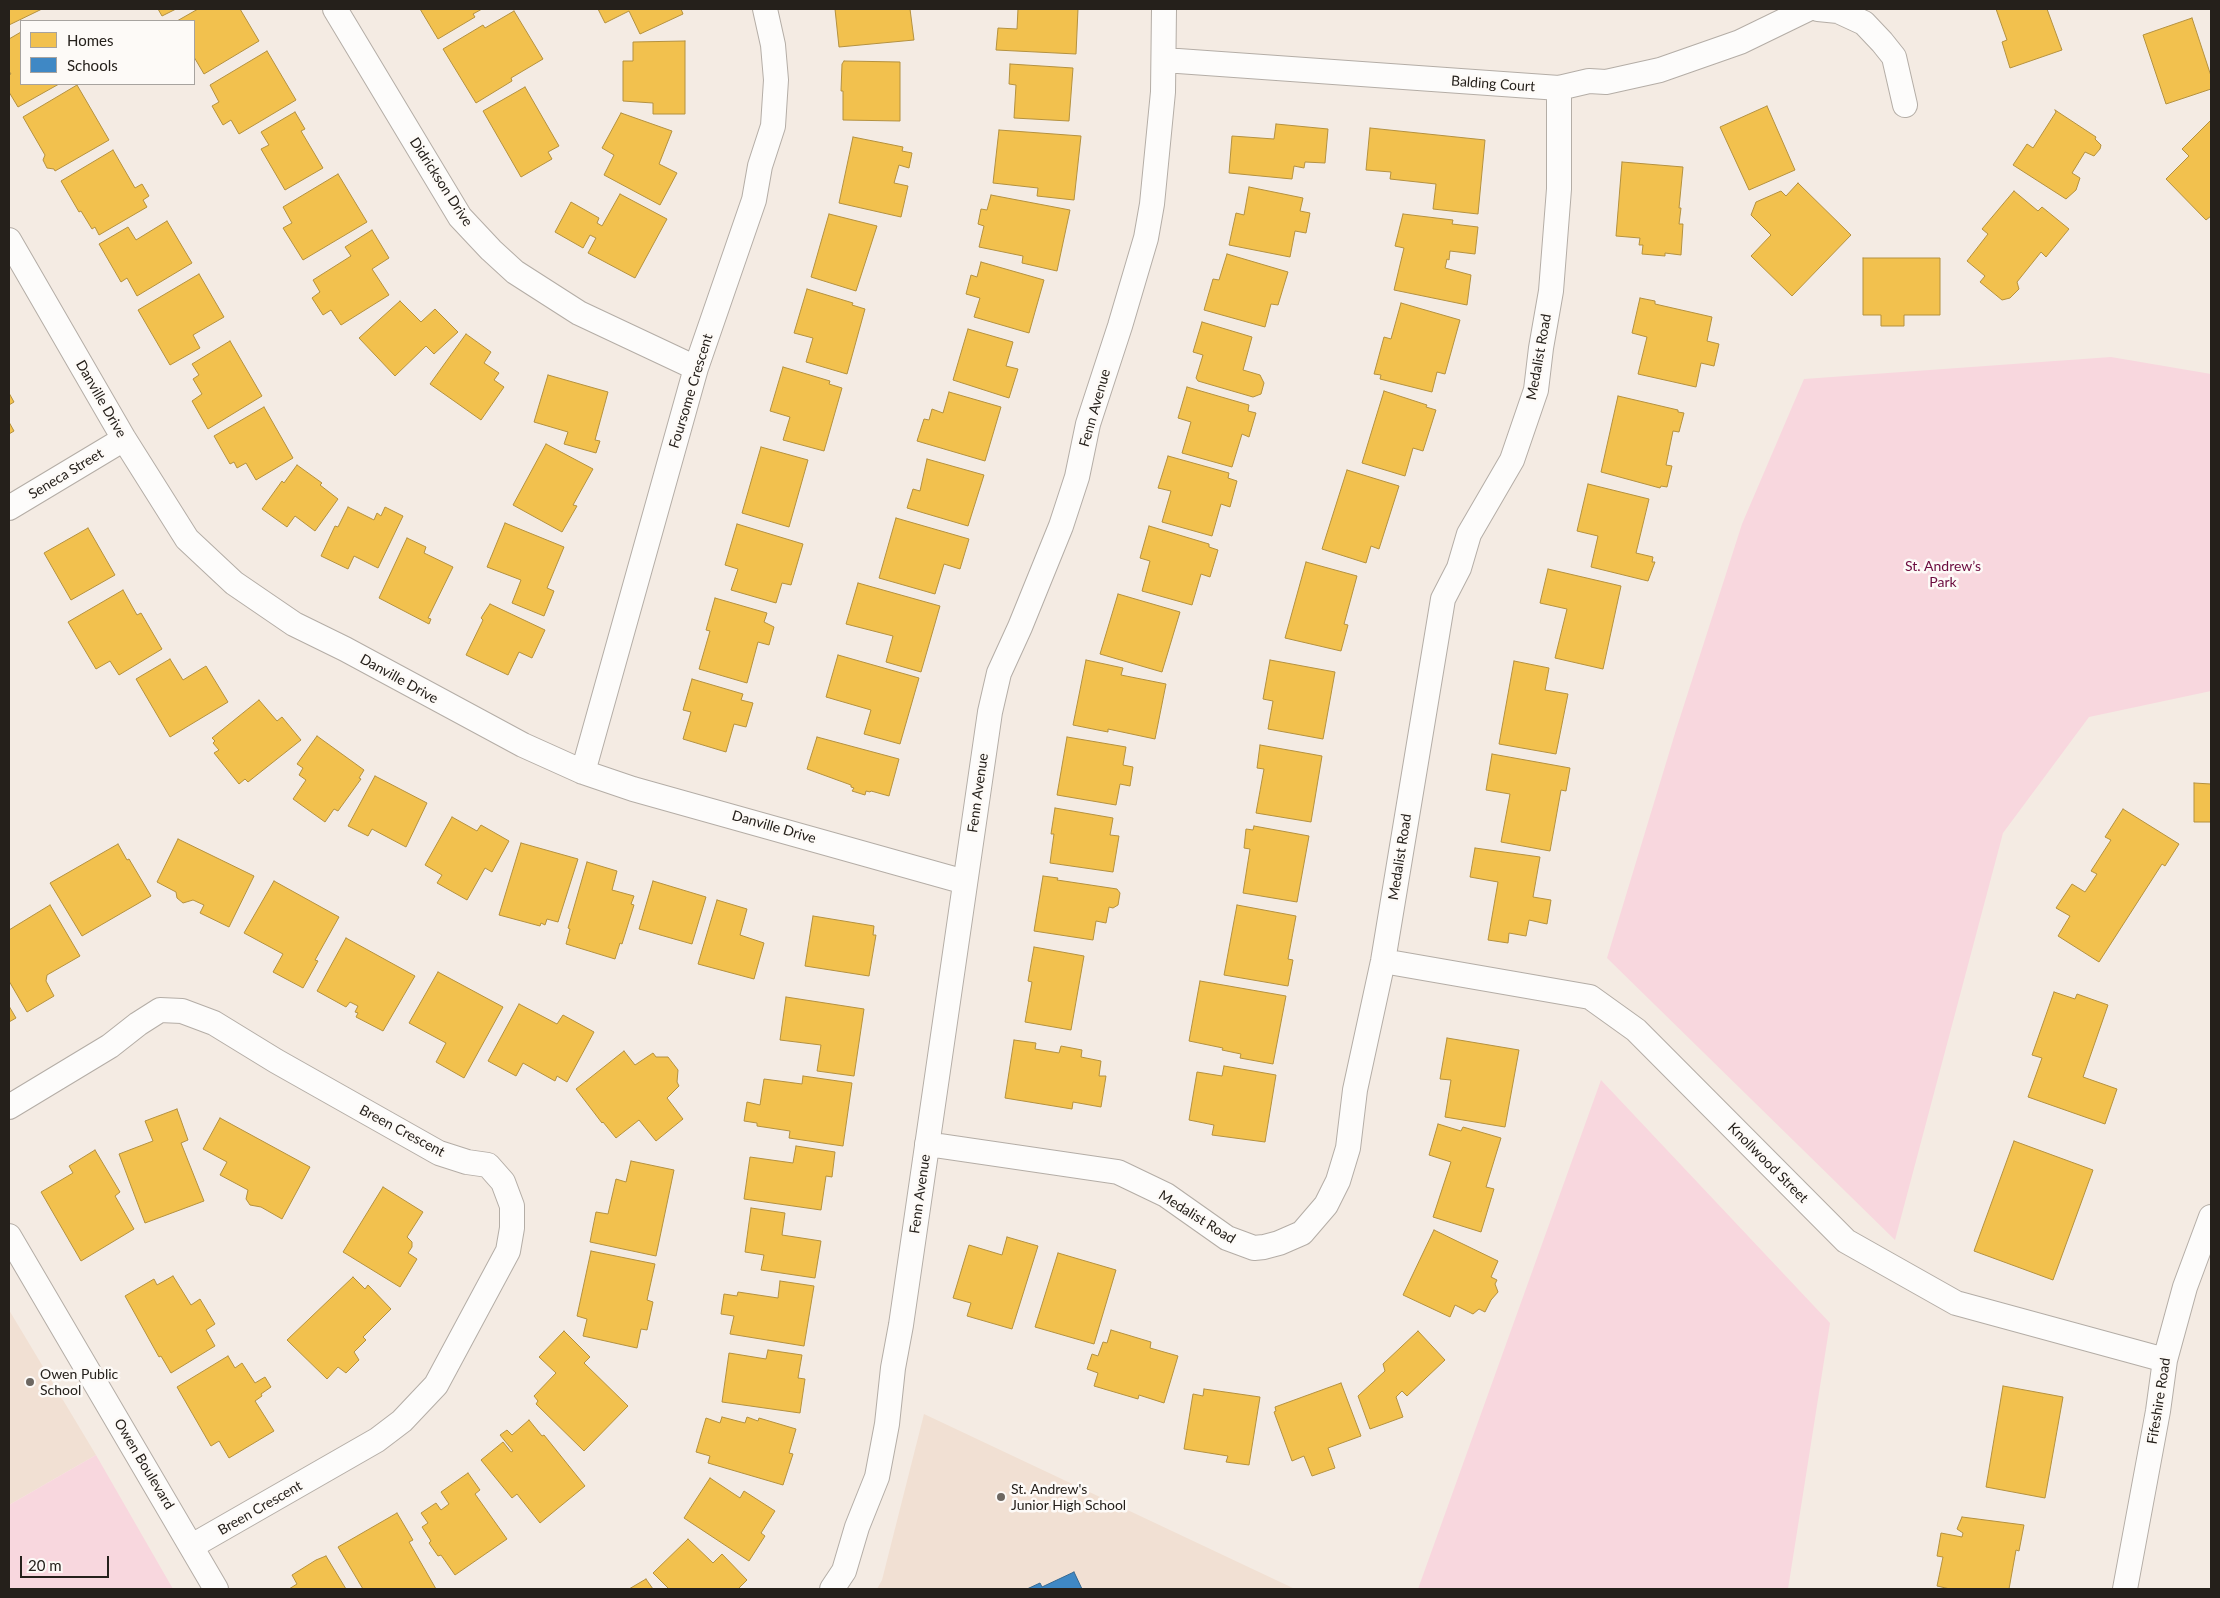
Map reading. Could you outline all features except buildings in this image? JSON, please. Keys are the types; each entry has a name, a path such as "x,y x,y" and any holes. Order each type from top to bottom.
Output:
{"street":[{"name":"Didrickson Drive","path":"335,9 460,216 491,250 515,272 579,313 696,368"},
{"name":"Foursome Crescent","path":"583,772 696,368 751,208 760,166 773,126 776,80 773,44 764,9"},
{"name":"Fenn Avenue","path":"832,1589 844,1571 856,1527 877,1477 887,1424 893,1368 902,1325 926,1144 990,712 999,673 1061,526 1077,477 1088,424 1146,238 1152,204 1164,60 1164,9"},
{"name":"Balding Court","path":"1164,60 1559,88 1589,81 1606,82 1660,70 1740,42 1808,9"},
{"path":"1818,9 1838,11 1864,23 1882,42 1894,57 1905,105"},
{"name":"Medalist Road","path":"926,1144 1118,1172 1166,1195 1227,1238 1254,1248 1264,1248 1280,1243 1302,1233 1326,1205 1338,1181 1348,1148 1355,1090 1383,961 1443,599 1458,568 1469,534 1512,460 1536,390 1550,291 1559,189 1559,88"},
{"name":"Danville Drive","path":"9,240 124,439 187,539 234,583 294,624 345,649 522,745 583,772 633,788 965,882"},
{"name":"Seneca Street","path":"9,508 124,439"},
{"name":"Knollwood Street","path":"1383,961 1590,997 1636,1030 1846,1241 1956,1303 2165,1360"},
{"name":"Breen Crescent","path":"9,1108 110,1046 160,1010 182,1010 214,1023 276,1061 439,1153 467,1162 488,1165 502,1182 512,1206 512,1228 508,1251 451,1361 436,1385 402,1421 377,1440 192,1546"},
{"name":"Fifeshire Road","path":"2125,1589 2158,1411 2165,1360 2184,1287 2211,1217"},
{"name":"Owen Boulevard","path":"9,1236 216,1589"}],"shaded area":[{"name":"Owen Public School","path":"9,1310 96,1455 9,1505"},
{"name":"St. Andrew's Junior High School","path":"924,1414 1295,1589 877,1589 882,1580"}],"green space":[{"name":"St. Andrew’s Park","path":"2111,357 2211,374 2211,691 2089,717 2003,833 1895,1240 1607,958 1676,730 1742,524 1804,379"},
{"path":"1601,1080 1830,1323 1788,1589 1418,1589"},
{"path":"96,1455 173,1589 9,1589 9,1505"}],"place":[{"name":"Owen Public School","path":"30,1382"},
{"name":"St. Andrew's Junior High School","path":"1001,1497"}]}
